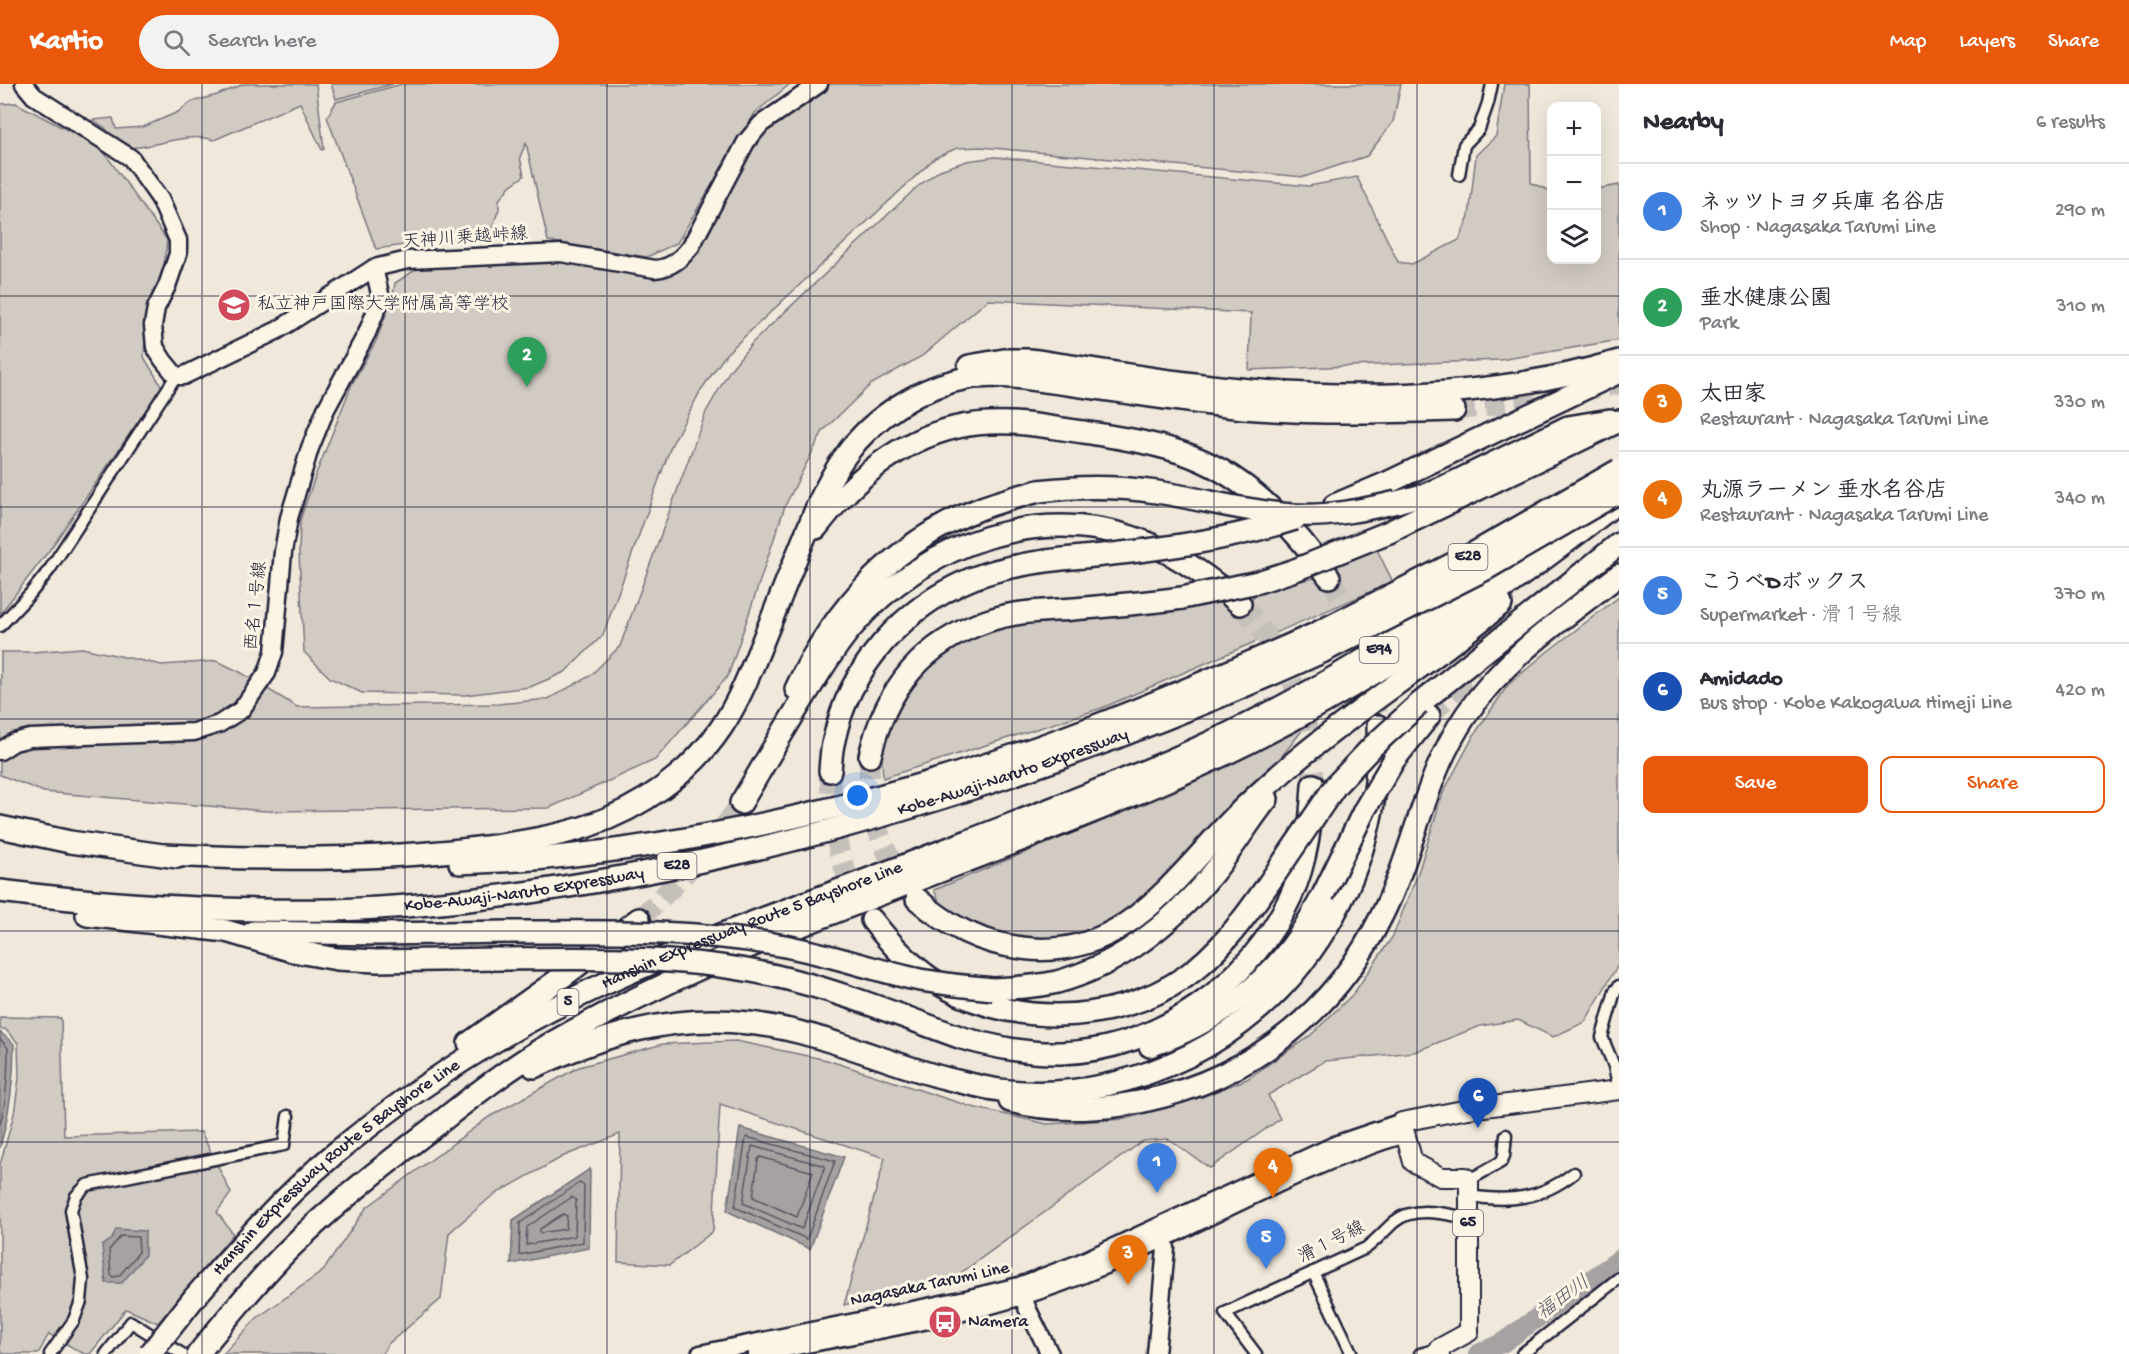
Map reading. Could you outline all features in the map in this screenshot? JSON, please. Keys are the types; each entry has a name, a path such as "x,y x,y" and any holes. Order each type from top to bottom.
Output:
{"highway":[{"path":"164,855 342,856 456,851 557,835 588,826 615,815 663,788 703,750 721,728 749,676 792,566 844,452 859,433 891,402 932,378 956,369 1004,360 1029,360 1199,385 1258,391 1364,395 1507,386 1554,378 1619,361"},
{"path":"830,771 833,740 842,710 857,679 874,653 902,623 943,593 972,579 1031,563 1171,548 1240,535 1299,518 1387,483 1619,372"},
{"path":"830,480 846,454 864,434 902,404 945,384 989,375 1247,408 1338,413 1454,410"},
{"path":"870,756 875,732 883,712 908,673 931,652 964,630 988,620 1030,612 1182,598 1258,582 1389,532 1559,441 1579,424 1619,420"},
{"path":"792,566 816,528 846,491 863,475 899,450 920,439 957,426 1016,423 1143,442 1192,456 1214,466 1258,497 1280,517 1298,536 1329,578"},
{"path":"1240,604 1215,582 1173,554 1148,543 1102,531 1072,527 1040,527 1010,531 950,551 899,581 850,628 798,706 741,803 808,664 846,607 892,560 950,522 982,508 1039,491 1090,487 1160,492 1238,508 1295,515 1350,512 1397,502 1559,441"},
{"name":"Kobe-Awaji-Naruto Expressway","path":"0,891 157,907 337,910 412,905 553,890 724,857 864,822 925,804 1086,749 1255,682 1619,470"},
{"name":"E94","path":"1119,791 1278,709 1411,630 1539,542 1619,478"},
{"path":"917,899 936,916 980,940 1033,950 1059,949 1083,944 1107,935 1130,922 1169,889 1248,802 1314,746 1481,622 1618,499"},
{"name":"Kobe-Awaji-Naruto Expressway","path":"0,827 70,842 164,855 269,864 425,864 544,859 716,834 794,818 926,783 991,762 1318,644 1486,569 1568,523 1618,499"},
{"name":"E94","path":"1119,791 1222,755 1360,683 1421,645 1483,602 1618,499"},
{"path":"872,920 890,943 931,978 953,991 1009,1010 1068,1015 1098,1012 1130,1004 1159,992 1208,959 1228,938 1267,886 1336,785 1373,746 1424,710 1616,546"},
{"path":"420,1137 502,1085 561,1055 624,1032 685,1022 717,1021 779,1027 810,1034 935,1075 964,1087 1023,1104 1053,1108 1102,1107 1144,1101 1199,1085 1242,1065 1273,1046 1317,1009 1336,988 1368,942 1394,888 1436,770 1450,740 1466,714 1485,690 1523,652 1619,575"},
{"path":"226,931 293,951 337,959 377,961 630,958 733,968 817,986 962,1038 995,1047 1029,1054 1062,1057 1120,1053 1178,1036 1230,1006 1259,982 1292,947 1323,895 1365,809 1424,710"},
{"path":"935,1075 1000,1090 1031,1092 1090,1088 1119,1082 1177,1062 1227,1034 1275,994 1295,972 1329,925 1344,898 1366,838 1372,814 1378,766 1378,726"},
{"path":"0,901 64,912 226,931 378,934 640,932 735,938 800,949 920,980 993,989 1026,987 1057,982 1098,966 1146,939 1170,919 1214,873 1276,787 1335,730"},
{"path":"995,1047 1030,1052 1061,1053 1111,1046 1148,1034 1174,1021 1218,991 1264,943 1292,895 1308,840 1313,785"},
{"name":"Hanshin Expressway Route 5 Bayshore Line","path":"198,1354 254,1287 318,1222 487,1085 547,1046 649,992 1119,791"},
{"name":"Hanshin Expressway Route 5 Bayshore Line","path":"150,1354 194,1298 256,1230 330,1158 381,1118 453,1068 526,1024 597,988 698,944 1119,791"},
{"path":"330,1158 418,1080 639,920"}],"main road":[{"path":"1403,1128 1468,1109 1619,1090"},
{"path":"1403,1128 1619,1102"},
{"path":"1403,1128 1413,1162 1442,1177 1465,1177 1469,1188"},
{"name":"65","path":"1439,1352 1469,1332 1469,1188"}],"street":[{"name":"天神川乗越峠線","path":"176,376 183,376 278,330 374,268 408,260 561,253 655,269 670,266 691,246 746,141 761,124 819,84"},
{"path":"1459,175 1464,145 1479,129 1492,84"},
{"path":"0,626 30,594 50,568 176,376 155,347 153,325 156,308 167,286 178,254 178,240 160,199 131,158 34,96 24,85"},
{"name":"西名１号線","path":"0,751 14,742 30,738 194,732 219,724 241,710 267,673 274,652 283,552 298,483 318,429 367,333 381,298 374,268"},
{"path":"1619,986 1615,991 1602,1037 1614,1066 1619,1090"},
{"path":"50,1354 74,1320 81,1301 83,1279 71,1210 76,1196 87,1185 284,1145 288,1116"},
{"name":"Nagasaka Tarumi Line","path":"757,1354 942,1316 1081,1275 1337,1144 1403,1128"},
{"path":"1506,1135 1504,1156 1501,1162 1469,1188 1498,1200 1522,1198 1546,1190 1574,1173"},
{"name":"滑１号線","path":"1256,1354 1225,1313 1365,1248 1376,1241 1395,1221 1409,1214 1429,1212 1468,1218"},
{"path":"1156,1354 1166,1248 1162,1232"},
{"path":"1313,1272 1352,1354"},
{"path":"1522,1354 1619,1278"},
{"path":"1021,1292 1050,1354"},
{"name":"Nagasaka Tarumi Line","path":"700,1354 966,1299 1021,1292"},
{"path":"106,1354 131,1322 182,1354"},
{"path":"1420,1354 1439,1352"}],"shaded area":[{"path":"244,84 316,84 324,149 322,150 300,103 214,140 189,138 129,148 121,146 105,128 93,120 113,118 116,129 143,127 178,112 191,102"},
{"path":"331,84 393,84 336,99"},
{"path":"402,84 790,84 755,113 677,243 647,257 548,241 526,143 520,157 524,176 510,186 499,200 499,209 492,228 483,241 426,242 376,249 327,117 336,102"},
{"path":"828,84 1401,84 1393,122 1367,156 1304,177 981,147 957,148 935,158 726,354 701,390 671,446 603,635 565,672 530,687 465,695 362,693 330,678 304,652 299,553 300,520 352,384 376,341 393,296 395,283 418,268 506,261 566,262 630,274 659,276 681,267 747,151 765,130"},
{"path":"1504,84 1530,84 1531,183 1547,189 1547,264 1601,264 1601,188 1619,185 1619,340 1500,360 1249,370 1251,313 988,300 922,356 870,385 823,431 785,506 728,676 655,760 549,808 265,811 44,792 0,775 1,652 82,648 162,665 217,661 240,672 297,707 498,704 548,699 590,676 620,646 706,412 730,370 753,342 917,187 940,170 967,161 995,157 1309,186 1357,177 1398,262 1412,264 1459,240 1469,216 1476,155 1496,136"},
{"path":"16,103 101,148 167,240 163,275 146,315 144,357 162,387 51,548 0,614 0,104"},
{"path":"1375,546 1393,582 1102,708 883,778 881,746 898,705 926,669 956,645 990,629 1037,619 1174,610 1218,599 1236,614 1262,589 1314,578"},
{"path":"1619,597 1619,963 1585,1022 1553,1037 1518,1020 1480,1026 1414,1052 1325,1061 1268,1095 1280,1119 1210,1168 1168,1139 1143,1141 958,1275 844,1305 885,1158 720,1104 713,1231 670,1265 618,1262 620,1134 564,1156 492,1196 449,1233 441,1299 388,1344 382,1354 223,1354 257,1318 323,1271 366,1208 489,1117 579,1067 663,1044 736,1041 827,1060 972,1107 1047,1124 1125,1119 1202,1097 1247,1079 1311,1035 1354,993 1393,936 1418,873 1443,793 1474,735 1508,685"},
{"path":"1304,728 1275,765 1135,909 1089,933 1053,941 1019,943 945,913 934,890 1173,792"},
{"path":"0,1017 61,1018 64,1136 201,1132 231,1193 217,1212 233,1234 158,1323 126,1309 90,1354 84,1354 49,1334 38,1354 4,1354 0,1351 0,1165 14,1114 19,1078 18,1043 5,1029 0,1029"}],"water":[{"path":"0,1032 14,1044 11,1096 0,1148"},
{"path":"740,1128 844,1157 810,1249 727,1211"},
{"path":"590,1169 589,1248 511,1264 513,1220"},
{"path":"116,1229 145,1231 145,1255 122,1283 106,1283 102,1246 112,1239"}],"waterway":[{"name":"福田川","path":"1478,1354 1502,1343 1619,1260"}],"tunnel":[{"path":"1454,410 1520,402 1619,384"},
{"path":"1329,577 1348,614 1362,649 1378,726"},
{"path":"1240,604 1273,646 1295,687 1308,733 1313,785"},
{"path":"1429,716 1476,669"},
{"path":"870,756 870,790 876,823 888,854 906,884"},
{"path":"830,771 832,805 840,856 861,902"},
{"path":"639,919 693,864 741,803"}],"place":[{"name":"私立神戸国際大学附属高等学校","path":"234,305"},
{"name":"垂水健康公園","path":"527,387"},
{"name":"Amidado","path":"1478,1128"},
{"name":"ネッツトヨタ兵庫 名谷店","path":"1157,1193"},
{"name":"丸源ラーメン 垂水名谷店","path":"1273,1198"},
{"name":"こうべDボックス","path":"1266,1269"},
{"name":"太田家","path":"1128,1285"},
{"name":"Namera","path":"945,1322"}]}
